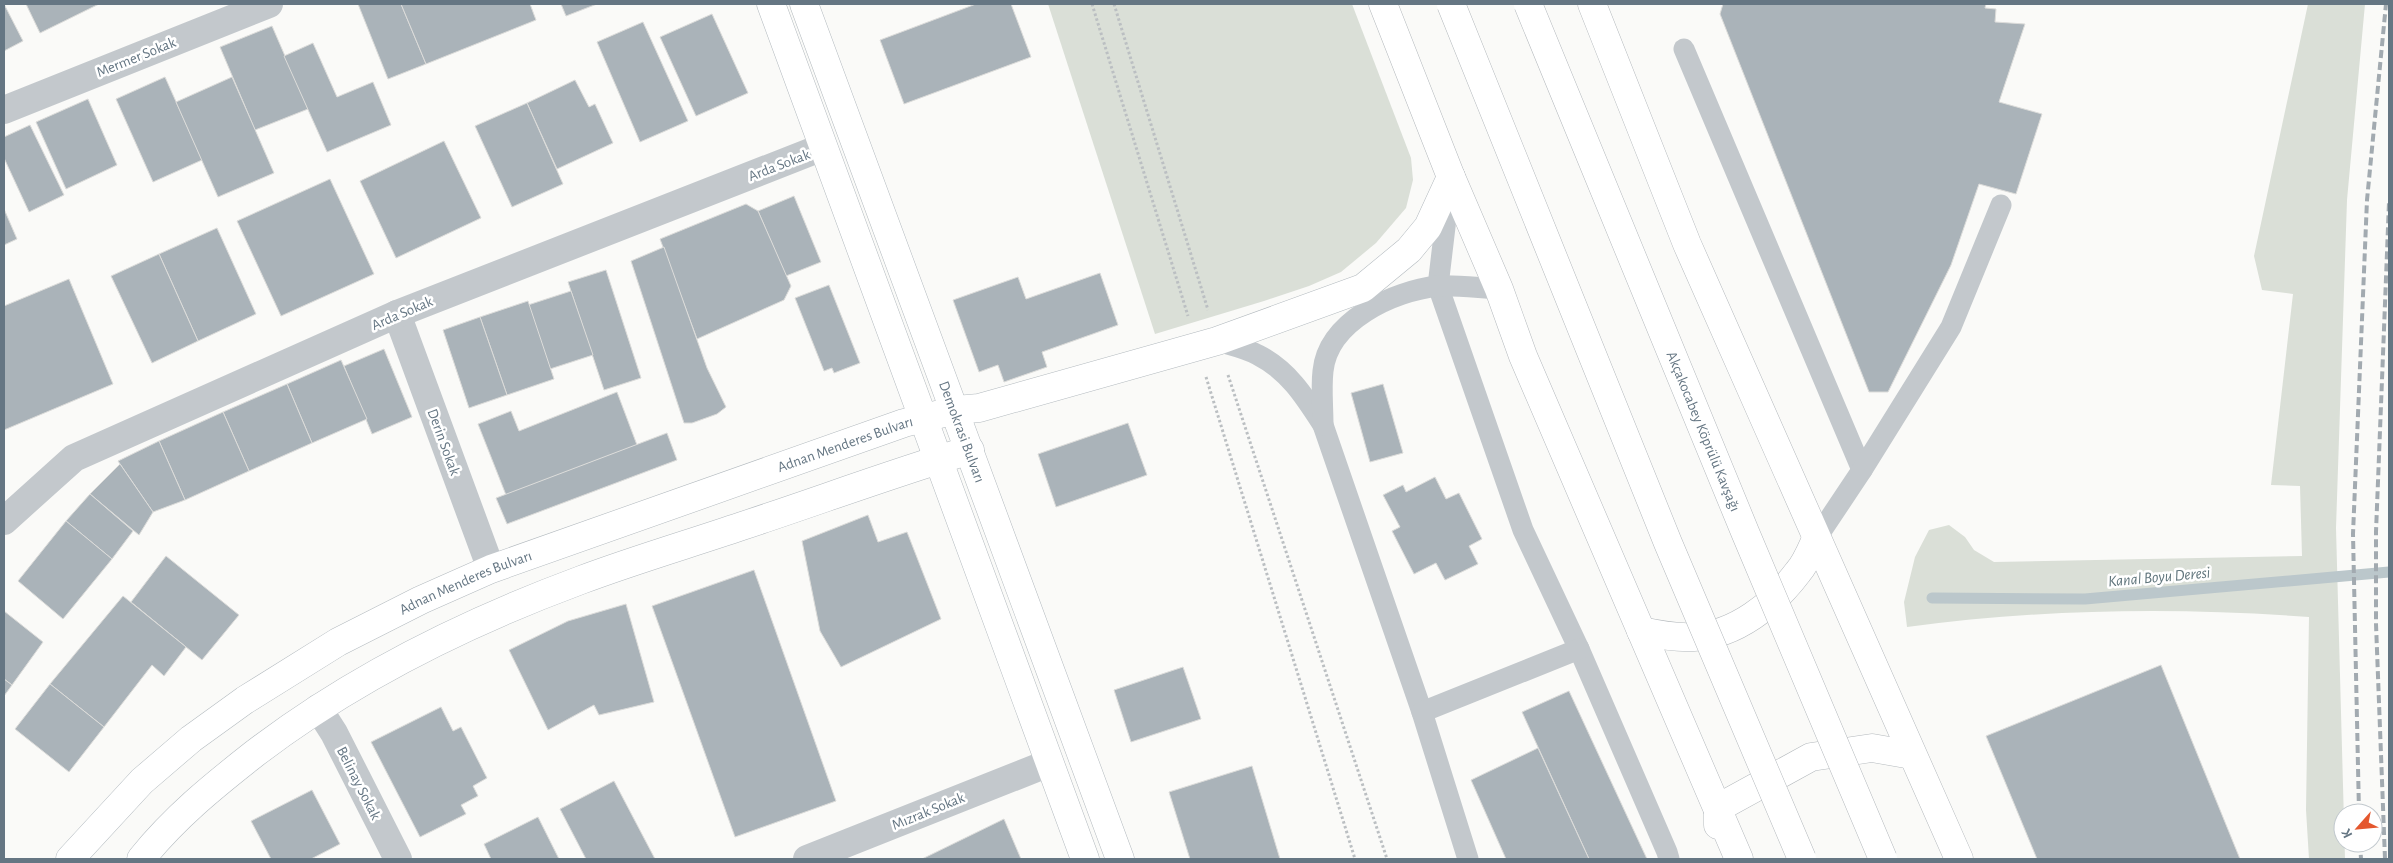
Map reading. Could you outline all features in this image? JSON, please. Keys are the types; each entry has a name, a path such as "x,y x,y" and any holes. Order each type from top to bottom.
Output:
{"main road":[{"path":"771,4 924,418 1048,764 1085,859"},
{"name":"Demokrasi Bulvarı","path":"804,4 956,410 1120,859"},
{"path":"1383,4 1450,177 1499,289 1523,356 1739,859"},
{"path":"1451,4 1664,534 1802,859"},
{"name":"Akçakocabey Köprülü Kavşağı","path":"1528,4 1745,532 1883,859"},
{"path":"1592,4 1687,244 1959,859"},
{"name":"Adnan Menderes Bulvarı","path":"70,859 142,781 191,739 245,700 338,642 421,600 491,569 895,426 956,410 979,408 1207,343 1364,288 1409,250 1428,227 1450,177"},
{"path":"141,859 193,802 267,744 318,708 416,652 517,605 582,580 970,450"},
{"path":"1641,631 1664,636 1696,638 1728,629 1755,615 1782,591 1800,571 1816,539"},
{"path":"1718,808 1811,757 1872,748 1912,755"},
{"path":"1718,808 1720,859"}],"street":[{"name":"Mermer Sokak","path":"4,110 267,4"},
{"name":"Arda Sokak","path":"4,521 74,458 397,314 823,147"},
{"name":"Derin Sokak","path":"397,314 491,569"},
{"name":"Belinay Sokak","path":"318,708 334,733 398,859"},
{"name":"Mızrak Sokak","path":"807,859 1048,764"}],"lane":[{"path":"1684,49 1862,470"},
{"path":"1450,177 1438,286 1523,530 1579,649 1664,843 1668,859"},
{"path":"1816,539 1862,470 1951,327 2001,205"},
{"path":"1323,425 1323,370 1330,347 1350,324 1377,303 1404,293 1438,286 1499,289"},
{"path":"1207,343 1257,354 1280,369 1303,394 1323,425 1422,712 1468,859"},
{"path":"1422,712 1579,649"}],"path":[{"path":"1092,4 1207,343 1387,859"},
{"path":"1114,4 1207,343 1355,859"}],"shaded area":[{"path":"1048,4 1352,4 1411,158 1413,180 1406,208 1376,243 1341,272 1309,286 1264,301 1155,334"},
{"path":"2308,4 2365,4 2347,200 2336,528 2343,803 2333,803 2333,853 2345,853 2345,859 2309,859 2306,810 2309,617 2158,611 2058,613 2007,616 1907,627 1904,602 1915,557 1929,530 1949,525 1965,537 1974,550 1994,562 2302,556 2300,486 2271,485 2293,294 2262,290 2254,256"}],"building":[{"path":"4,4 23,41 4,51"},
{"path":"26,4 99,4 40,33"},
{"path":"358,4 401,4 426,64 388,79"},
{"path":"401,4 530,4 536,20 426,64"},
{"path":"561,4 597,4 566,16"},
{"path":"976,4 1011,4 1031,57 904,104 880,40"},
{"path":"1723,4 1986,4 1985,8 1996,9 1995,22 2025,24 1999,102 2042,114 2016,194 1979,184 1951,265 1888,392 1869,392 1720,14"},
{"path":"712,14 748,93 696,116 660,37"},
{"path":"643,22 688,121 640,142 597,42"},
{"path":"272,26 308,109 255,130 220,47"},
{"path":"313,43 337,97 373,82 391,125 327,152 284,56"},
{"path":"165,77 202,160 153,182 116,99"},
{"path":"232,77 274,173 218,197 176,102"},
{"path":"575,80 589,107 595,104 613,143 557,169 527,103"},
{"path":"88,99 117,165 66,189 36,122"},
{"path":"527,103 563,184 512,207 475,126"},
{"path":"30,125 64,195 29,212 4,158 4,137"},
{"path":"444,141 481,218 396,258 360,181"},
{"path":"330,179 374,274 281,316 237,221"},
{"path":"794,196 821,262 786,276 758,211"},
{"path":"746,204 758,211 791,286 784,300 697,339 660,239"},
{"path":"4,209 17,239 4,245"},
{"path":"217,228 256,314 198,341 159,254"},
{"path":"664,247 707,368 726,407 717,414 692,423 684,423 631,261"},
{"path":"159,254 198,341 152,363 111,276"},
{"path":"606,270 641,378 604,390 568,282"},
{"path":"1100,273 1118,325 1042,352 1047,367 1004,382 998,365 979,372 953,300 1018,277 1026,299"},
{"path":"69,279 113,384 4,430 4,306"},
{"path":"829,285 860,363 834,373 832,368 824,371 795,298"},
{"path":"571,291 593,355 550,369 528,305"},
{"path":"528,301 554,379 507,395 480,317"},
{"path":"480,317 507,395 469,408 443,330"},
{"path":"384,349 412,417 372,434 344,366"},
{"path":"341,360 367,419 312,443 287,384"},
{"path":"287,384 312,443 249,471 223,412"},
{"path":"1383,384 1403,453 1370,462 1351,393"},
{"path":"617,392 637,445 506,495 478,424 511,411 519,431"},
{"path":"223,412 249,471 185,500 159,441"},
{"path":"1128,423 1147,475 1056,507 1038,454"},
{"path":"667,433 677,460 507,524 496,498"},
{"path":"159,441 185,500 153,512 118,461"},
{"path":"120,464 153,512 139,535 90,494"},
{"path":"1435,477 1446,499 1459,493 1482,539 1469,546 1478,564 1445,580 1436,563 1414,574 1392,531 1400,527 1383,495 1403,485 1406,492"},
{"path":"90,494 133,531 112,559 66,521"},
{"path":"868,515 878,542 907,532 941,619 841,667 820,631 802,541"},
{"path":"66,521 112,559 63,619 18,581"},
{"path":"166,556 239,615 202,660 131,602"},
{"path":"754,570 836,801 735,837 652,606"},
{"path":"123,596 186,647 164,676 152,665 104,727 50,684"},
{"path":"626,604 654,702 599,715 594,705 548,730 509,650 568,621"},
{"path":"4,611 43,642 12,685 4,679"},
{"path":"2161,665 2240,859 2037,859 1986,736"},
{"path":"1183,667 1201,719 1131,742 1114,690"},
{"path":"4,679 12,685 4,696"},
{"path":"50,684 104,727 69,772 15,729"},
{"path":"1569,691 1647,859 1589,859 1522,712"},
{"path":"441,707 453,731 461,727 487,778 473,786 478,796 461,805 466,814 420,837 371,742"},
{"path":"1538,748 1589,859 1506,859 1471,780"},
{"path":"1252,766 1280,859 1190,859 1169,792"},
{"path":"614,781 655,859 586,859 560,809"},
{"path":"312,790 340,844 311,859 271,859 251,821"},
{"path":"538,817 559,859 491,859 484,844"},
{"path":"1004,819 1021,859 922,859"}],"waterway":[{"name":"Kanal Boyu Deresi","path":"1932,598 2085,599 2389,572"}],"railway":[{"path":"2359,803 2353,534 2367,200 2386,4"},
{"path":"2385,859 2376,624 2376,532 2389,202"},
{"path":"2361,853 2361,859"}]}
